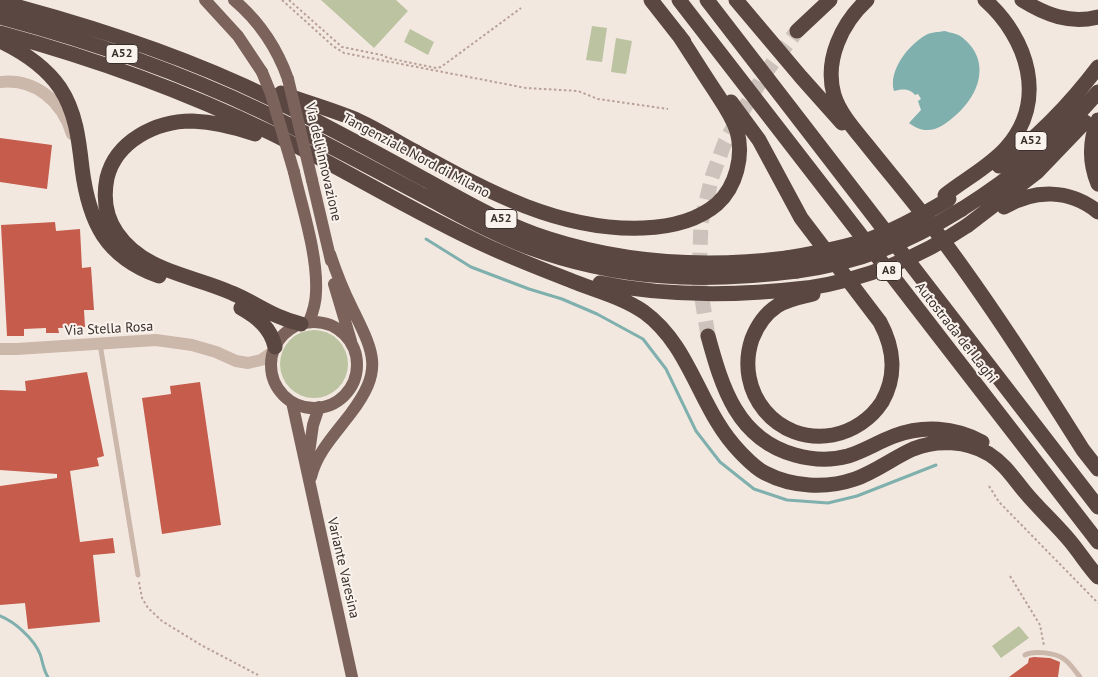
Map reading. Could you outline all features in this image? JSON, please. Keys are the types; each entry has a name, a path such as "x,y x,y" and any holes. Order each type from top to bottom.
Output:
{"highway":[{"path":"651,0 751,128 768,155 801,218 880,322 889,341 892,352 892,372 888,389 880,405 868,417 846,432 827,436 808,436 785,428 766,412 753,393 748,372 748,357 751,344 759,325 768,313 784,302 811,291 845,281 873,273 905,261 1022,198 1035,195 1067,195 1081,200 1098,212"},
{"name":"Autostrada dei Laghi","path":"679,0 1098,542"},
{"name":"Autostrada dei Laghi","path":"707,0 1098,507"},
{"path":"736,0 820,99 882,164"},
{"path":"797,31 830,0"},
{"path":"867,0 853,14 839,38 832,62 835,96 844,114 968,275 1098,469"},
{"path":"947,197 1005,149 1021,125 1027,107 1029,77 1020,47 1000,15 984,0"},
{"path":"1022,0 1045,13 1064,19 1077,20 1098,17"},
{"name":"Tangenziale Nord di Milano","path":"0,2 119,37 174,57 268,97 488,213 549,239 599,252 654,262 731,263 788,258 844,247 871,239 914,220 947,197 991,172 1024,146 1057,115 1098,67"},
{"name":"A52","path":"0,17 116,52 210,88 316,139 499,235 556,256 607,269 662,277 733,278 797,271 829,267 883,250 932,227 1012,176 1075,119 1098,92"},
{"path":"0,33 74,54 161,85 271,133 360,178 461,234 510,256 627,302 644,312 661,326 674,341 717,424 733,445 764,473 776,478 799,483 824,486 858,478 920,446 946,442 965,445 984,452 1001,464 1069,540"},
{"path":"119,37 236,74 300,100 360,121 469,181 523,206 584,224 631,229 670,226 699,216 720,201 732,183 736,172 739,145 733,121 678,34"},
{"path":"0,41 33,60 44,69 60,89 72,113 80,143 82,170 95,221 106,240 121,256 140,268 220,297 246,310 266,327 272,335 274,349"},
{"path":"969,228 1038,172 1098,106"},
{"path":"1098,120 1093,133 1090,154 1092,168 1098,184"},
{"path":"305,323 284,320 234,294 164,269 145,259 122,239 112,225 104,201 108,174 116,158 133,140 147,131 164,125 191,121 222,125 263,136 327,166 360,178"},
{"path":"533,265 600,283 645,291 715,294 811,291"},
{"path":"708,336 718,374 738,414 754,433 771,445 791,454 821,460 848,456 893,436 920,429 939,429 967,435 992,448 1006,460 1098,577"},
{"path":"1059,412 1098,460"}],"main road":[{"path":"205,0 238,36 262,72 271,94 294,172 312,251 316,281 315,303 305,323"},
{"name":"Via dell'Innovazione","path":"234,0 253,17 282,62 330,254 334,284 353,346"},
{"path":"309,482 320,454 366,392 372,370 370,347 341,284 330,254"},
{"path":"305,323 324,323 344,333 353,346 357,360 356,375 350,389 339,400 326,406 305,407 292,402 281,393 274,381 271,367 274,349 288,330 305,323"},
{"name":"Variante Varesina","path":"292,402 352,677"},
{"name":"Variante Varesina","path":"307,464 313,425 319,407"}],"street":[{"path":"0,82 25,83 40,89 47,95 65,117 82,170"},
{"name":"Via Stella Rosa","path":"0,348 17,349 156,340 206,349 236,361 248,363 261,360 274,349"}],"lane":[{"path":"100,344 138,575"},
{"path":"1025,655 1030,653 1046,654 1063,658 1080,677"}],"path":[{"path":"282,0 333,46 344,53 526,88 578,91 598,99 668,109"},
{"path":"289,0 342,47 436,68 441,67 521,8"},
{"path":"989,486 999,502 1098,603"},
{"path":"138,575 142,598 148,608 162,621 201,645 258,674"},
{"path":"1010,576 1040,625 1046,654"}],"green space":[{"path":"321,0 396,0 408,11 374,48"},
{"path":"592,26 607,28 602,62 586,60"},
{"path":"410,29 434,42 428,55 404,42"},
{"path":"616,38 632,41 626,74 611,72"},
{"path":"307,330 321,330 333,335 343,345 348,357 348,371 343,383 333,393 321,398 307,398 295,393 285,383 280,371 280,357 285,345 295,335"},
{"path":"1019,626 1029,638 1001,658 992,646"}],"water":[{"path":"945,31 961,37 972,47 977,57 979,77 971,97 956,115 940,127 928,130 922,129 909,123 921,110 918,101 921,99 918,94 915,95 908,90 894,91 894,75 901,59 919,39 928,34"}],"building":[{"path":"0,138 52,145 47,189 0,182"},
{"path":"55,222 56,231 80,229 82,268 91,267 94,310 84,310 85,327 58,328 59,333 46,333 46,328 24,329 24,336 7,336 1,225"},
{"path":"87,372 104,456 97,458 99,466 70,471 80,542 113,538 115,553 93,555 100,622 28,629 25,603 0,605 0,486 57,478 57,474 0,470 0,390 26,391 25,381"},
{"path":"200,382 221,525 162,534 142,398 171,394 170,386"},
{"path":"1029,658 1050,658 1060,662 1058,677 1009,677 1028,663"}],"waterway":[{"path":"426,239 471,267 529,289 562,299 597,314 643,339 666,369 696,431 720,462 754,489 787,500 828,503 857,496 936,465"},
{"path":"0,616 18,627 29,637 40,654 48,677"}],"tunnel":[{"path":"708,336 699,280 701,223 712,177 725,142 742,112 766,72 797,31"}]}
